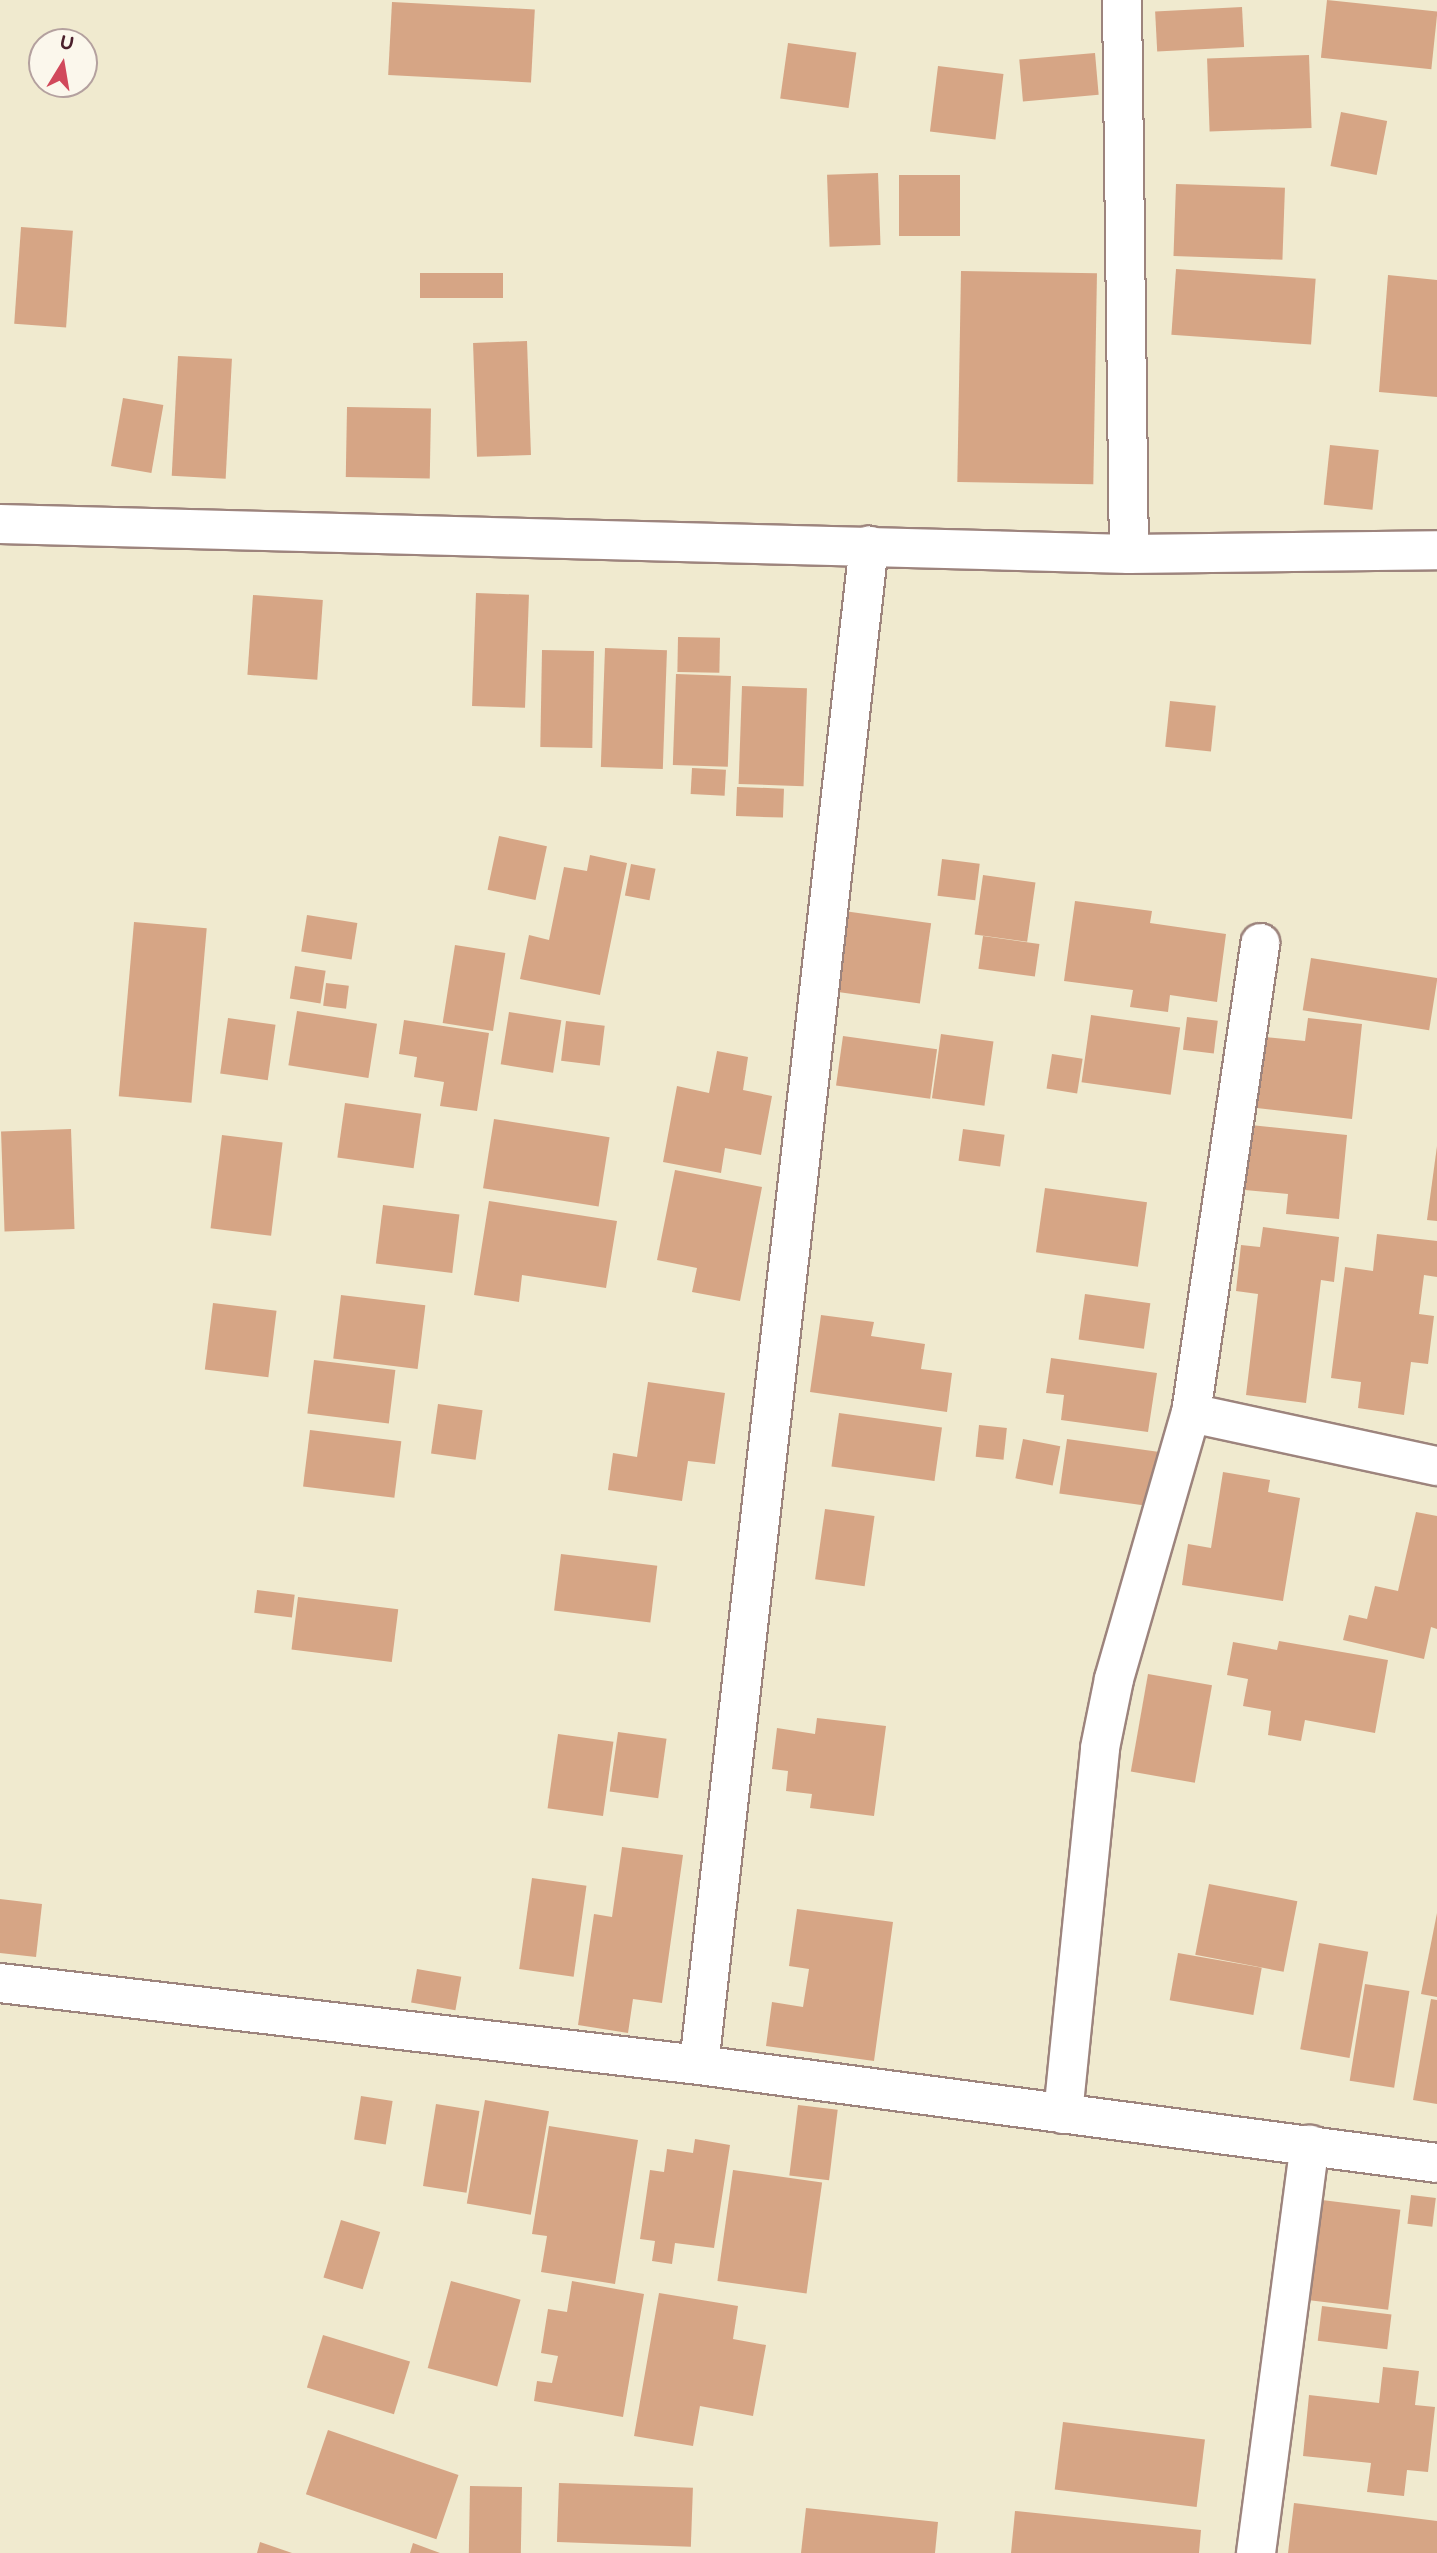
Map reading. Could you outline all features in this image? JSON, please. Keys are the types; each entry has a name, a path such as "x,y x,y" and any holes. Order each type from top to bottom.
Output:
{"street":[{"path":"1122,0 1129,554"},
{"path":"0,524 1129,554 1437,550"},
{"path":"699,2065 869,545"},
{"path":"1063,2114 1100,1748 1114,1679 1191,1413 1260,943"},
{"path":"1191,1413 1437,1466"},
{"path":"0,1983 699,2065 1437,2163"},
{"path":"1256,2553 1310,2145"}],"building":[{"path":"1327,0 1437,12 1431,69 1321,58"},
{"path":"392,2 535,9 531,82 388,75"},
{"path":"1242,7 1244,47 1157,51 1155,12"},
{"path":"788,43 856,53 849,108 780,98"},
{"path":"1095,53 1099,95 1023,101 1019,60"},
{"path":"1309,55 1312,128 1210,132 1207,59"},
{"path":"938,66 1004,74 995,140 930,132"},
{"path":"1341,112 1387,121 1377,175 1331,166"},
{"path":"878,173 881,245 830,247 827,175"},
{"path":"899,175 960,175 960,236 899,236"},
{"path":"1176,184 1285,188 1282,260 1173,256"},
{"path":"21,227 73,231 66,327 14,324"},
{"path":"1176,269 1316,279 1311,345 1171,335"},
{"path":"961,271 1097,273 1093,484 957,482"},
{"path":"420,273 503,273 503,298 420,298"},
{"path":"1388,275 1437,280 1437,397 1379,392"},
{"path":"527,341 531,455 477,457 473,343"},
{"path":"178,356 232,359 226,479 172,476"},
{"path":"123,398 163,405 151,473 111,466"},
{"path":"347,407 431,408 430,478 346,477"},
{"path":"1330,445 1379,450 1372,510 1324,505"},
{"path":"476,593 529,595 525,708 472,706"},
{"path":"253,595 323,600 317,680 247,675"},
{"path":"678,637 720,638 719,673 677,672"},
{"path":"605,648 667,650 663,769 601,767"},
{"path":"542,650 594,651 592,748 540,747"},
{"path":"676,674 731,676 728,767 673,765"},
{"path":"742,686 807,688 804,786 739,784"},
{"path":"1170,701 1216,706 1211,752 1165,747"},
{"path":"692,768 726,770 725,796 691,794"},
{"path":"737,787 784,789 783,818 736,816"},
{"path":"499,836 547,846 535,900 488,890"},
{"path":"590,855 627,863 600,995 520,979 529,935 549,940 564,867 587,871"},
{"path":"942,859 980,864 975,900 937,896"},
{"path":"631,864 656,869 649,900 625,895"},
{"path":"983,875 1035,882 1027,942 975,934"},
{"path":"1075,901 1152,911 1150,923 1226,934 1217,1002 1170,995 1168,1012 1130,1007 1133,990 1064,981"},
{"path":"844,911 931,923 920,1003 833,991"},
{"path":"307,915 357,923 352,960 301,952"},
{"path":"134,922 207,928 191,1103 119,1096"},
{"path":"983,936 1039,944 1035,977 978,969"},
{"path":"455,945 505,953 493,1031 443,1023"},
{"path":"1311,958 1437,978 1429,1030 1303,1010"},
{"path":"295,966 326,971 320,1003 290,999"},
{"path":"326,983 349,986 346,1009 323,1006"},
{"path":"297,1011 377,1024 368,1078 288,1065"},
{"path":"509,1012 561,1020 553,1073 501,1064"},
{"path":"1091,1015 1180,1028 1171,1095 1082,1082"},
{"path":"1187,1017 1218,1021 1214,1054 1183,1050"},
{"path":"228,1018 276,1025 268,1080 220,1073"},
{"path":"1308,1018 1362,1024 1352,1119 1248,1107 1256,1036 1305,1041"},
{"path":"404,1020 489,1033 477,1111 440,1106 444,1082 414,1077 417,1057 399,1054"},
{"path":"566,1021 605,1026 600,1065 561,1061"},
{"path":"941,1034 993,1041 984,1106 932,1098"},
{"path":"843,1036 937,1049 930,1099 836,1086"},
{"path":"717,1051 748,1057 743,1090 772,1096 761,1155 725,1148 721,1173 663,1162 677,1086 709,1093"},
{"path":"1052,1054 1083,1059 1077,1093 1047,1089"},
{"path":"345,1103 421,1114 414,1168 337,1157"},
{"path":"494,1119 610,1137 599,1206 483,1188"},
{"path":"1241,1124 1347,1135 1339,1219 1286,1214 1288,1194 1234,1189"},
{"path":"71,1129 74,1229 5,1231 1,1131"},
{"path":"963,1129 1005,1135 1000,1167 959,1161"},
{"path":"222,1135 283,1142 271,1236 211,1228"},
{"path":"1437,1146 1437,1221 1427,1220"},
{"path":"675,1170 762,1187 740,1301 692,1292 697,1268 657,1260"},
{"path":"1045,1188 1147,1202 1138,1267 1036,1252"},
{"path":"489,1201 617,1221 606,1288 522,1275 519,1302 474,1295"},
{"path":"383,1205 459,1214 452,1273 376,1264"},
{"path":"1263,1227 1339,1237 1334,1282 1321,1280 1306,1403 1246,1395 1258,1294 1236,1291 1241,1245 1260,1247"},
{"path":"1377,1234 1437,1241 1437,1277 1424,1275 1419,1314 1434,1316 1428,1364 1411,1362 1404,1415 1358,1408 1361,1382 1331,1378 1345,1267 1373,1271"},
{"path":"1085,1294 1150,1303 1144,1349 1079,1340"},
{"path":"341,1295 425,1305 418,1369 333,1359"},
{"path":"213,1303 277,1311 268,1377 205,1370"},
{"path":"821,1315 874,1322 871,1336 925,1344 921,1369 952,1373 947,1412 810,1392"},
{"path":"1051,1358 1157,1373 1148,1432 1061,1420 1064,1395 1046,1393"},
{"path":"314,1360 395,1370 389,1424 307,1414"},
{"path":"648,1382 725,1393 715,1464 688,1461 682,1501 608,1490 613,1453 637,1457"},
{"path":"438,1404 483,1410 476,1460 431,1454"},
{"path":"839,1413 942,1427 934,1481 831,1466"},
{"path":"979,1425 1007,1428 1004,1460 976,1457"},
{"path":"310,1430 401,1441 394,1498 303,1487"},
{"path":"1023,1439 1060,1446 1053,1486 1015,1478"},
{"path":"1067,1439 1163,1452 1155,1507 1059,1493"},
{"path":"1223,1472 1270,1480 1268,1492 1300,1498 1283,1601 1182,1585 1188,1544 1211,1548"},
{"path":"825,1509 875,1516 865,1586 815,1579"},
{"path":"1416,1512 1437,1516 1437,1629 1431,1627 1424,1659 1343,1640 1349,1615 1367,1619 1375,1586 1398,1591"},
{"path":"561,1554 657,1566 650,1622 554,1611"},
{"path":"257,1590 295,1595 292,1617 254,1613"},
{"path":"298,1597 398,1609 392,1662 292,1650"},
{"path":"1279,1641 1388,1660 1375,1733 1305,1720 1301,1741 1268,1735 1271,1711 1243,1706 1248,1679 1227,1675 1233,1642 1277,1650"},
{"path":"1148,1674 1212,1685 1195,1783 1131,1771"},
{"path":"817,1718 886,1726 874,1816 810,1808 812,1794 786,1791 788,1771 772,1769 777,1728 815,1734"},
{"path":"618,1732 667,1739 658,1798 610,1791"},
{"path":"558,1734 613,1742 603,1816 548,1808"},
{"path":"622,1847 683,1855 662,2003 633,1999 628,2033 578,2025 594,1914 612,1917"},
{"path":"532,1878 586,1886 574,1977 519,1969"},
{"path":"1209,1884 1297,1901 1284,1972 1195,1955"},
{"path":"0,1899 42,1904 36,1957 0,1953"},
{"path":"797,1909 893,1922 874,2061 766,2046 772,2002 803,2007 809,1969 789,1966"},
{"path":"1437,1913 1437,1997 1421,1994"},
{"path":"1319,1943 1368,1952 1349,2058 1300,2049"},
{"path":"1178,1953 1262,1968 1253,2015 1170,2000"},
{"path":"417,1969 461,1977 455,2010 411,2002"},
{"path":"1365,1984 1409,1991 1394,2088 1350,2081"},
{"path":"1431,1999 1437,2000 1437,2104 1413,2100"},
{"path":"361,2096 393,2101 386,2144 354,2139"},
{"path":"485,2100 549,2111 531,2215 467,2203"},
{"path":"436,2104 479,2111 466,2193 423,2186"},
{"path":"798,2105 838,2110 829,2180 789,2175"},
{"path":"549,2126 638,2140 615,2284 541,2272 547,2236 532,2234"},
{"path":"695,2139 730,2145 714,2248 675,2243 672,2264 652,2261 655,2241 640,2239 650,2170 664,2172 667,2149 693,2153"},
{"path":"733,2170 822,2183 807,2293 717,2281"},
{"path":"1411,2195 1436,2198 1432,2227 1407,2224"},
{"path":"1322,2200 1400,2210 1388,2310 1310,2300"},
{"path":"341,2220 380,2232 363,2289 323,2277"},
{"path":"451,2281 521,2300 497,2387 428,2368"},
{"path":"572,2281 644,2294 623,2417 534,2401 537,2381 552,2383 558,2356 541,2353 548,2309 567,2312"},
{"path":"659,2293 738,2306 733,2339 766,2345 753,2416 700,2406 693,2446 634,2436"},
{"path":"1322,2306 1391,2315 1387,2349 1318,2341"},
{"path":"323,2335 410,2362 394,2414 307,2388"},
{"path":"1383,2367 1419,2371 1415,2405 1435,2407 1428,2472 1407,2470 1404,2496 1367,2492 1371,2463 1303,2456 1309,2395 1379,2403"},
{"path":"1063,2422 1205,2439 1197,2507 1055,2489"},
{"path":"328,2430 458,2475 436,2539 306,2494"},
{"path":"559,2483 693,2488 691,2547 557,2542"},
{"path":"470,2486 522,2487 521,2553 469,2553"},
{"path":"1294,2503 1437,2521 1437,2553 1288,2553"},
{"path":"806,2508 938,2522 935,2553 801,2553"},
{"path":"1015,2511 1201,2530 1199,2553 1011,2553"},
{"path":"260,2542 292,2553 257,2553"},
{"path":"413,2543 440,2553 410,2553"}]}
